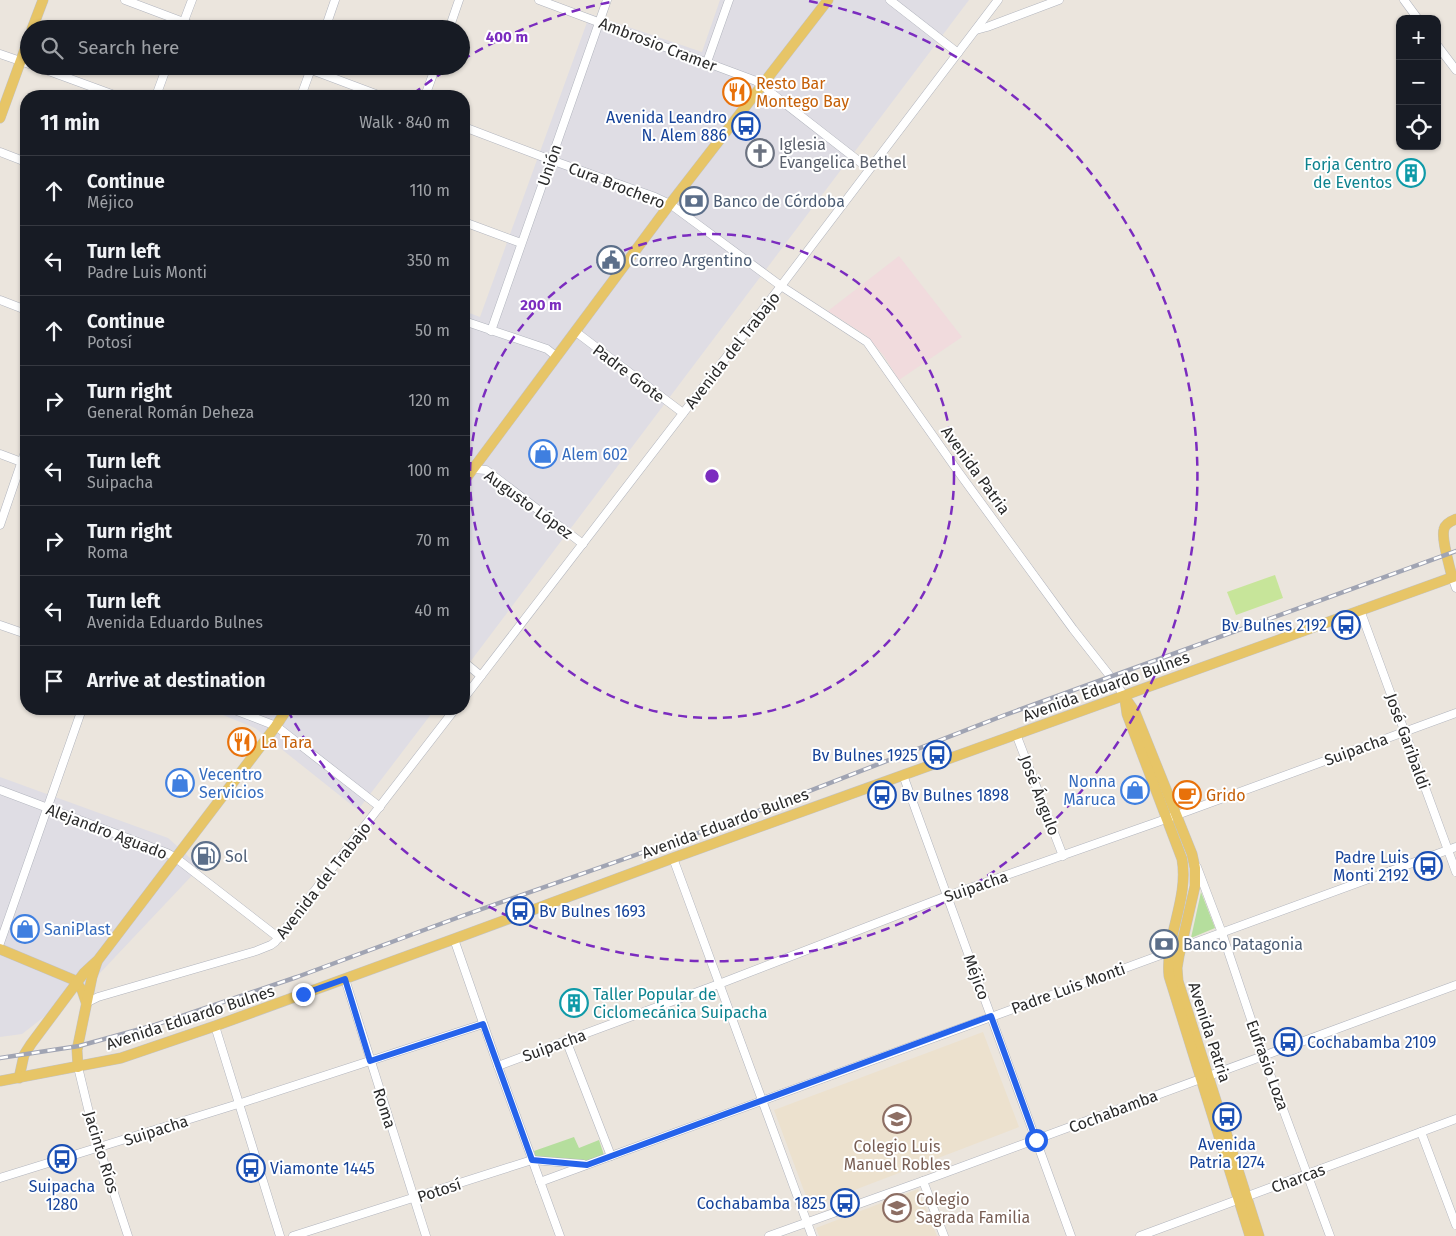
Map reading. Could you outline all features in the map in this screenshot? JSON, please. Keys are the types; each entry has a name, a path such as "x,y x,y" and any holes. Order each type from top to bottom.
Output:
{"main road":[{"path":"35,20 43,0"},
{"path":"470,464 557,357 670,204 828,0"},
{"path":"0,118 20,74"},
{"path":"1454,577 1447,555 1444,530 1447,524 1456,519"},
{"name":"Avenida Eduardo Bulnes","path":"0,1081 121,1058 215,1026 454,940 673,858 1454,577"},
{"name":"Avenida Patria","path":"1124,696 1135,712 1171,817 1182,859 1184,870 1183,890 1169,952 1169,976 1205,1076"},
{"path":"19,1078 24,1055 283,715"},
{"name":"Avenida Patria","path":"1171,817 1192,854 1196,878 1177,968 1178,981 1243,1198 1258,1236"},
{"path":"0,949 66,976 77,983 82,990 86,1003"},
{"path":"78,1067 78,1050 86,1003 98,960"},
{"name":"Avenida Patria","path":"1243,1198 1250,1236"}],"street":[{"path":"125,0 171,20"},
{"path":"184,20 192,0"},
{"path":"328,20 335,0"},
{"path":"452,20 460,0"},
{"name":"Ambrosio Cramer","path":"539,0 756,81 869,169"},
{"name":"Unión","path":"491,331 607,0"},
{"path":"706,62 729,0"},
{"path":"890,0 958,53"},
{"name":"Avenida del Trabajo","path":"470,690 998,0"},
{"path":"976,30 987,28 1059,0"},
{"path":"1404,0 1415,15"},
{"path":"1441,50 1456,70"},
{"path":"0,54 20,61"},
{"path":"60,75 101,90"},
{"path":"158,90 164,75"},
{"path":"303,90 308,75"},
{"path":"328,75 366,90"},
{"path":"427,90 433,75"},
{"name":"Cura Brochero","path":"470,130 670,204 781,286"},
{"path":"0,152 20,160"},
{"path":"470,224 521,243"},
{"name":"Avenida Patria","path":"781,286 870,346 957,470 1124,696"},
{"path":"0,300 20,308"},
{"path":"470,323 547,349 557,357"},
{"name":"Padre Grote","path":"576,332 683,414"},
{"path":"0,454 20,462"},
{"name":"Augusto López","path":"470,468 486,470 583,544"},
{"path":"0,525 20,473"},
{"path":"1454,577 1456,588"},
{"name":"José Garibaldi","path":"1360,610 1456,872"},
{"path":"0,625 20,632"},
{"path":"470,667 481,676"},
{"name":"Suipacha","path":"498,1066 719,984 947,896 1064,856 1456,713"},
{"path":"0,943 80,715"},
{"path":"248,715 276,726 380,807"},
{"name":"Avenida del Trabajo","path":"86,1003 98,997 271,945 279,938 451,715"},
{"name":"José Ángulo","path":"1016,734 1064,856"},
{"name":"Méjico","path":"903,775 1071,1236"},
{"name":"Alejandro Aguado","path":"0,790 176,858 279,938"},
{"name":"Padre Luis Monti","path":"540,1182 1456,847"},
{"name":"Eufrasio Loza","path":"1192,854 1222,933 1263,1055 1330,1236"},
{"path":"673,858 812,1236"},
{"path":"1183,890 1194,889 1206,893"},
{"path":"454,940 560,1236"},
{"name":"Roma","path":"345,979 426,1236"},
{"name":"Cochabamba","path":"769,1236 1036,1140 1456,984"},
{"name":"Suipacha","path":"0,1178 238,1104 483,1024"},
{"path":"215,1026 280,1236"},
{"path":"566,1040 611,1156"},
{"name":"Jacinto Ríos","path":"78,1067 94,1129 128,1236"},
{"name":"Charcas","path":"1140,1236 1456,1119"},
{"path":"1421,1132 1456,1226"},
{"name":"Potosí","path":"293,1236 532,1160 587,1165"},
{"path":"923,1181 944,1236"}],"shaded area":[{"path":"720,0 969,0 470,662 470,313 480,317 590,14 702,52"},
{"path":"899,256 962,337 899,380 884,356 867,336 828,311"},
{"path":"223,715 430,715 358,810 255,728"},
{"path":"0,777 168,838 200,867 99,974 22,1034 0,1037"},
{"name":"Colegio Luis Manuel Robles","path":"983,1032 1019,1127 810,1207 774,1110"},
{"name":"Colegio Sagrada Familia","path":"918,1189 937,1236 819,1236 816,1228"}],"green space":[{"path":"1275,575 1283,598 1236,615 1227,592"},
{"path":"1201,892 1215,928 1191,938"},
{"path":"574,1137 579,1148 599,1140 604,1155 587,1163 536,1159 534,1151"}],"railway":[{"path":"0,1058 79,1046 155,1025 297,977 462,916 732,821 1005,715 1456,551"}],"place":[{"name":"Resto Bar Montego Bay","path":"737,92"},
{"name":"Avenida Leandro N. Alem 886","path":"746,126"},
{"name":"Iglesia Evangelica Bethel","path":"760,153"},
{"name":"Forja Centro de Eventos","path":"1411,173"},
{"name":"Banco de Córdoba","path":"694,201"},
{"name":"Correo Argentino","path":"611,260"},
{"name":"Alem 602","path":"543,454"},
{"name":"Bv Bulnes 2192","path":"1346,625"},
{"name":"La Tara","path":"242,742"},
{"name":"Bv Bulnes 1925","path":"937,755"},
{"name":"Vecentro Servicios","path":"180,783"},
{"name":"Nonna Maruca","path":"1135,790"},
{"name":"Bv Bulnes 1898","path":"882,795"},
{"name":"Grido","path":"1187,795"},
{"name":"Sol","path":"206,856"},
{"name":"Padre Luis Monti 2192","path":"1428,866"},
{"name":"Bv Bulnes 1693","path":"520,911"},
{"name":"SaniPlast","path":"25,929"},
{"name":"Banco Patagonia","path":"1164,944"},
{"name":"Taller Popular de Ciclomecánica Suipacha","path":"574,1003"},
{"name":"Cochabamba 2109","path":"1288,1042"},
{"name":"Avenida Patria 1274","path":"1227,1117"},
{"name":"Colegio Luis Manuel Robles","path":"897,1119"},
{"name":"Suipacha 1280","path":"62,1159"},
{"name":"Viamonte 1445","path":"251,1168"},
{"name":"Cochabamba 1825","path":"845,1203"},
{"name":"Colegio Sagrada Familia","path":"897,1208"}],"route":[{"path":"303,994 345,979 370,1061 483,1024 532,1160 587,1165 991,1016 1036,1140"}]}
